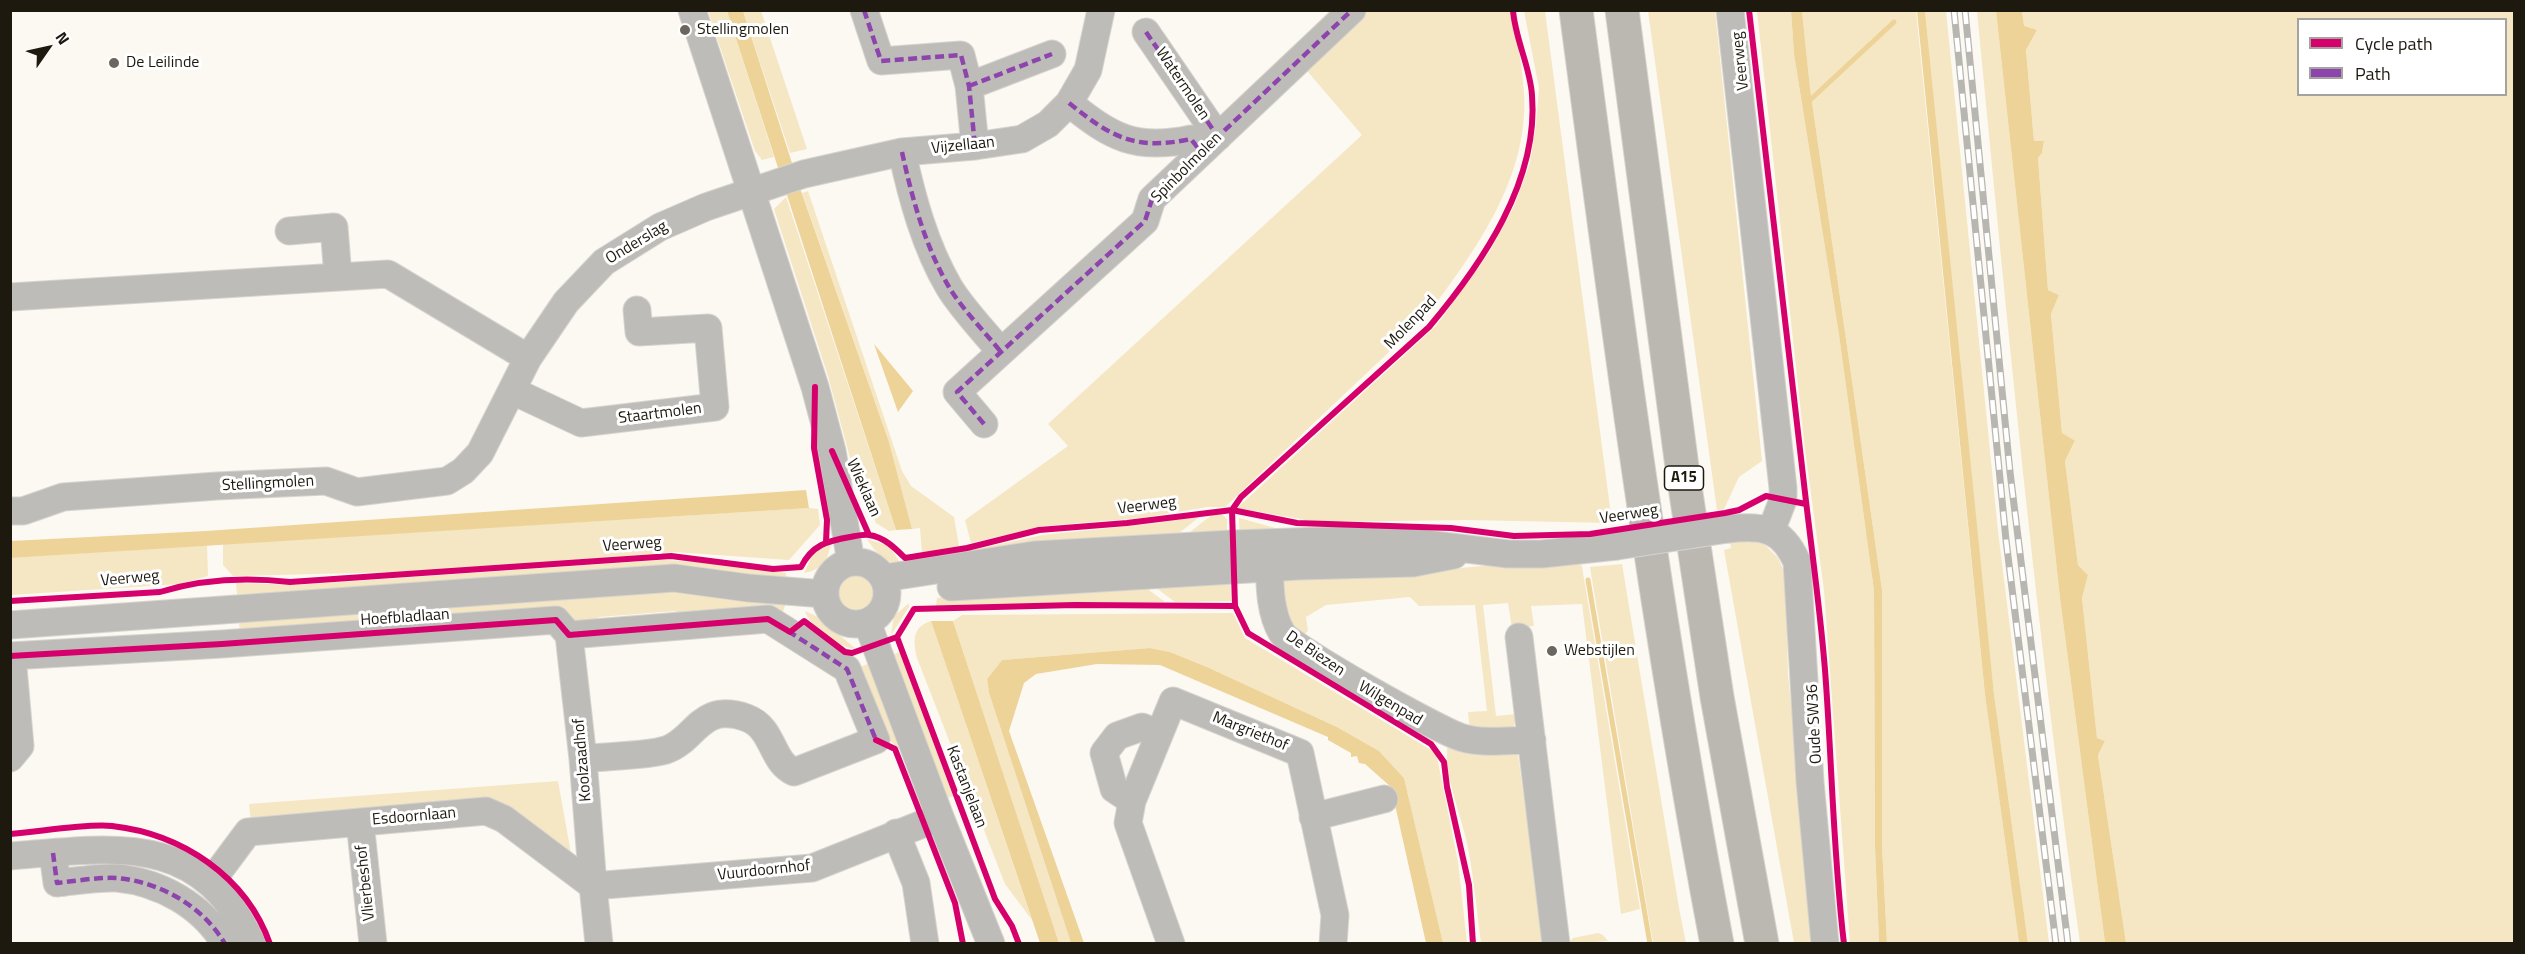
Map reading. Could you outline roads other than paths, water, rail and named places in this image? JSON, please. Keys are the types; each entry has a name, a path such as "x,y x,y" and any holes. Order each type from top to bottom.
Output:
{"highway":[{"name":"A15","path":"1576,10 1638,476 1675,716 1717,944"},
{"name":"A15","path":"1622,10 1682,467 1718,697 1762,944"}],"street":[{"name":"Wieklaan","path":"692,10 815,387 832,451 851,562"},
{"path":"864,10 881,61 961,55 969,86 975,146"},
{"name":"Vijzellaan","path":"750,192 804,174 902,152 975,146 1022,139 1048,124 1070,103 1088,70 1101,10"},
{"name":"Veerweg","path":"886,587 1034,555 1269,556 1385,538 1479,550 1542,554 1617,546 1748,526 1771,531 1783,500 1784,488 1730,10"},
{"name":"Spinbolmolen","path":"984,424 957,392 1145,221 1152,199 1353,11"},
{"name":"Watermolen","path":"1146,32 1209,145"},
{"path":"969,86 1052,54"},
{"path":"1070,103 1100,127 1125,140 1166,145 1191,139 1209,145"},
{"path":"902,152 910,189 934,260 950,289 1001,352"},
{"name":"Onderslag","path":"513,391 528,358 566,302 604,262 660,227 750,192"},
{"path":"289,231 334,227 338,277"},
{"path":"10,297 388,274 528,358"},
{"name":"Staartmolen","path":"513,391 581,423 715,407 708,328 639,332 637,310"},
{"name":"Stellingmolen","path":"10,511 23,511 63,497 217,486 326,481 357,492 447,481 463,471 480,453 513,391"},
{"name":"Oude SW36","path":"1771,531 1790,546 1800,578 1810,782 1825,944"},
{"name":"De Biezen","path":"1269,556 1272,605 1282,634 1327,664 1439,729 1461,738 1532,740"},
{"path":"851,562 867,563 886,587 881,612 867,622 853,624 838,619 828,608 825,594 832,573 851,562"},
{"path":"10,625 674,578 748,588 825,594"},
{"path":"569,635 768,619 847,669 876,740 794,772 785,768 762,726 747,718 725,715 709,717 667,750 583,759"},
{"name":"Hoefbladlaan","path":"11,656 234,644 556,620 569,635"},
{"path":"867,622 940,817 992,944"},
{"name":"Koolzaadhof","path":"569,635 583,759 593,886"},
{"path":"1519,637 1556,944"},
{"path":"10,758 20,746 11,656"},
{"name":"Margriethof","path":"1171,944 1128,823 1132,801 1173,701 1300,753 1335,915 1333,944"},
{"path":"1132,801 1114,789 1104,753 1117,736 1142,727 1159,734"},
{"path":"1313,816 1384,799"},
{"name":"Esdoornlaan","path":"210,883 248,832 486,811 504,819 593,886"},
{"name":"Vuurdoornhof","path":"593,886 812,868 940,817"},
{"name":"Vlierbeshof","path":"360,822 373,944"},
{"path":"896,833 916,883 925,944"},
{"path":"10,856 128,849 149,853 190,868 210,883 229,900 252,944"},
{"path":"53,852 57,883 116,878 148,884 172,894 191,907 204,918 225,944"},
{"path":"593,886 599,944"}],"waterway":[{"path":"1809,101 1894,22"},
{"path":"1588,580 1650,944"}],"railway":[{"path":"1954,10 2006,540 2056,944"},
{"path":"1965,10 2010,472 2068,944"}],"place":[{"name":"Stellingmolen","path":"685,30"},
{"name":"De Leilinde","path":"114,63"},
{"name":"Webstijlen","path":"1552,651"}]}
